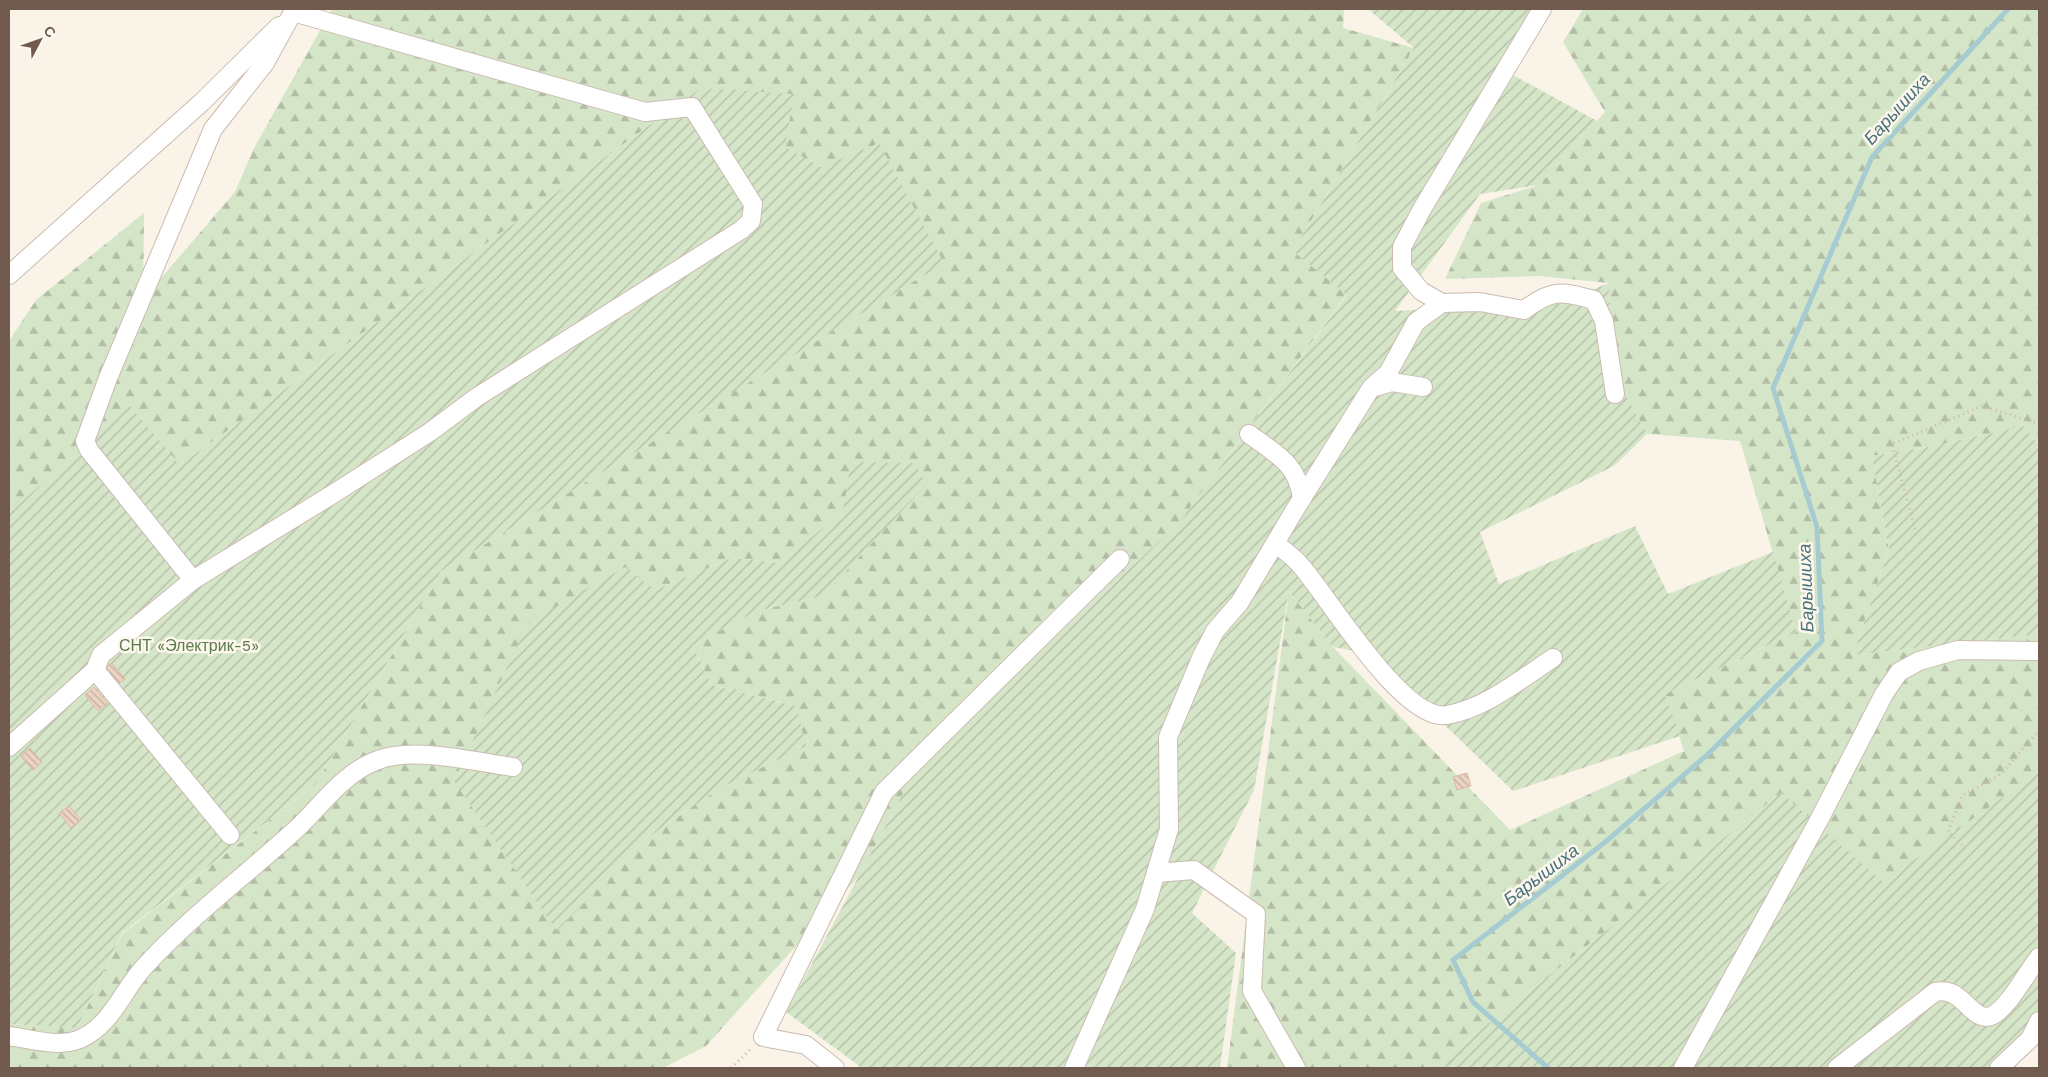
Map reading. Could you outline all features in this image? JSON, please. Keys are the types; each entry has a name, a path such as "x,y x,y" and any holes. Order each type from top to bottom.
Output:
{"street":[{"path":"1542,9 1422,209 1402,248 1402,268 1421,291 1442,303 1480,302 1524,310 1542,297 1565,292 1594,300 1604,321 1615,394"},
{"path":"9,275 202,102 295,10"},
{"path":"193,580 89,450 85,441 108,378 213,129 265,64 295,10"},
{"path":"9,747 95,670 101,655 193,580 430,432 477,397 741,230 751,221 754,204 692,107 645,112 295,10"},
{"path":"1074,1068 1145,909 1169,829 1168,737 1201,658 1215,631 1240,602 1371,388 1388,373 1416,322 1442,303"},
{"path":"1371,388 1392,382 1423,387"},
{"path":"1249,434 1292,466 1300,482 1302,498"},
{"path":"1276,544 1301,566 1383,673 1415,706 1445,716 1477,706 1553,658"},
{"path":"835,1068 806,1045 763,1037 884,792 1120,559"},
{"path":"1683,1068 1819,820 1884,694 1898,672 1919,660 1958,650 2039,651"},
{"path":"95,670 230,835"},
{"path":"9,1036 63,1042 78,1040 92,1032 109,1017 141,970 162,947 295,831 329,794 360,768 379,759 402,756 426,756 512,768"},
{"path":"1156,873 1194,870 1256,914 1252,991 1296,1068"},
{"path":"1837,1068 1935,992 1947,990 1953,992 1978,1015 1984,1017 1998,1012 2039,957"},
{"path":"1999,1068 2030,1040 2039,1021"}],"path":[{"path":"1915,529 1892,444 1982,406 2039,424"},
{"path":"1962,845 1948,832 1962,796 2001,774 2035,735 2039,733"},
{"path":"2035,735 2039,741"},
{"path":"731,1068 763,1037"}],"green space":[{"path":"332,9 1344,9 1343,28 1414,48 1293,251 1347,294 1178,524 920,762 860,875 706,1046 663,1068 9,1068 9,1024 77,1028 122,934 316,784 441,571 943,263 822,167 785,148 701,88 180,465 130,407 9,513 9,341 36,300 144,213 143,299 235,192 254,148","holes":["843,511 823,596 756,611 693,646 712,685 796,706 718,789 643,841 557,931 655,590 732,558 780,563"]},
{"path":"1368,9 1547,9 1511,74 1597,121 1539,185 1480,194 1395,311 1557,304 1609,283 1612,370 1647,434 1614,466 1480,532 1499,584 1635,526 1668,594 1773,552 1796,632 1665,694 1680,736 1513,791 1371,654 1333,647 1289,591 1254,790 1192,913 1236,953 1220,1068 862,1068 786,1012 920,762 1178,524 1347,295 1293,251 1414,48"},
{"path":"1583,9 2039,9 2039,445 2023,426 1928,447 1872,456 1889,550 1853,655 2039,634 2039,772 1883,883 1781,793 1432,1068 1227,1068 1289,591 1333,647 1510,830 1684,751 1665,694 1796,632 1740,441 1647,434 1612,370 1609,283 1539,276 1445,279 1481,203 1539,185 1605,112 1563,42"},
{"name":"СНТ «Электрик-5»","path":"701,88 794,94 785,147 821,167 879,143 944,263 441,571 316,784 122,933 77,1028 9,1024 9,513 130,406 180,465"},
{"path":"2023,426 2039,445 2039,634 1853,655 1889,550 1872,456 1928,447"},
{"path":"851,462 915,463 926,485 823,596 756,611 693,646 712,685 796,706 806,746 718,789 643,841 557,931 454,781 528,622 625,567 655,590 732,558 780,563 843,511"},
{"path":"2039,772 2039,1031 2015,1068 1432,1068 1781,793 1883,882"}],"building":[{"path":"112,663 125,679 115,687 102,671"},
{"path":"94,687 107,703 98,711 85,695"},
{"path":"30,748 42,762 33,770 21,756"},
{"path":"1467,773 1471,786 1457,790 1453,777"},
{"path":"69,806 81,820 71,828 59,813"}],"waterway":[{"name":"Барышиха","path":"1548,1068 1473,1002 1453,960 1604,843 1706,756 1822,641 1817,527 1773,388 1872,157 2008,9"}]}
